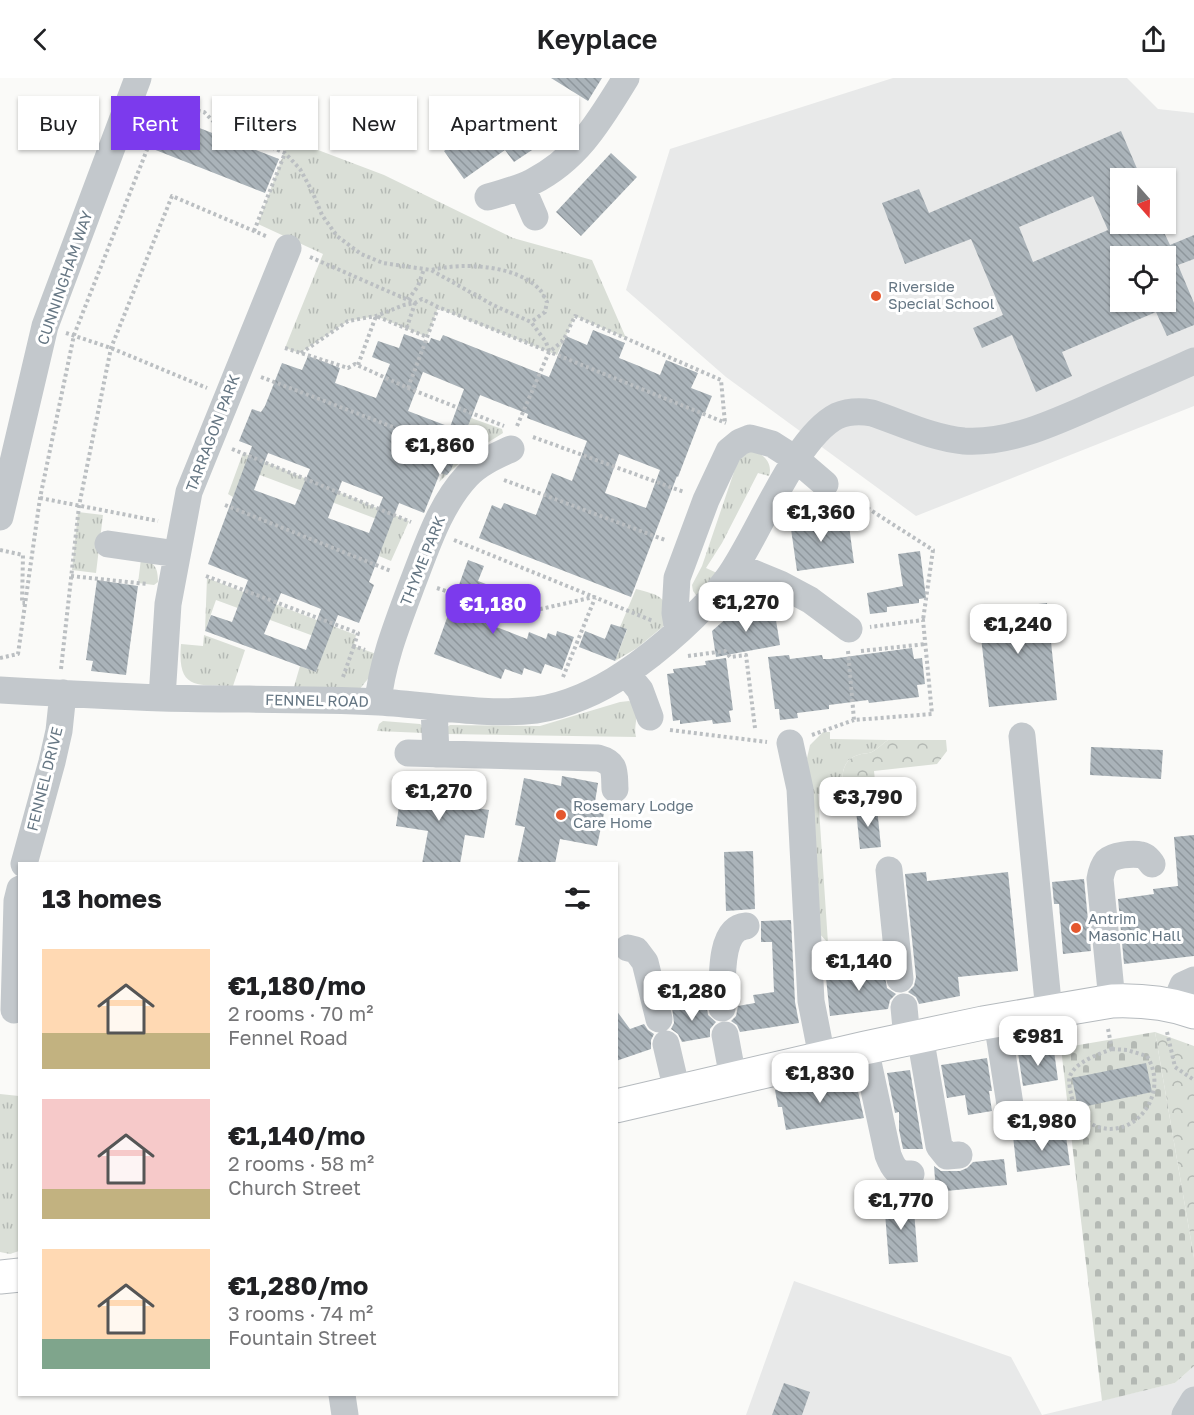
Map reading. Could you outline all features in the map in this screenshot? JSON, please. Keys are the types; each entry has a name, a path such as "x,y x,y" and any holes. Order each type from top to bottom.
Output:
{"main road":[{"path":"618,1106 822,1057 997,1021 1112,1001 1183,1001"},
{"path":"0,1276 18,1275"}],"street":[{"name":"CUNNINGHAM WAY","path":"0,518 45,326 138,78"},
{"path":"488,197 522,187 542,177 576,150 603,117 626,78"},
{"path":"522,187 535,217"},
{"name":"TARRAGON PARK","path":"162,698 168,604 189,492 288,248"},
{"name":"FENNEL ROAD","path":"0,690 62,682 162,698 378,702 507,711 537,710 552,706 582,696 626,673 678,631 718,592 736,566 797,459 812,437 836,417 852,411 872,413 951,439 990,440 1023,432 1063,418 1194,361"},
{"path":"678,631 675,613 677,578 706,500 729,451 740,442 752,439 772,444 797,459 825,484"},
{"name":"THYME PARK","path":"378,702 380,680 386,657 429,541 446,505 459,485 513,440"},
{"path":"108,544 179,542"},
{"path":"736,566 780,584 810,600 848,642"},
{"path":"626,673 640,690 650,717"},
{"name":"FENNEL DRIVE","path":"25,862 59,730 62,682"},
{"path":"435,707 436,754"},
{"path":"1022,736 1049,1012"},
{"path":"790,742 800,789 811,1001 822,1057"},
{"path":"408,753 598,758 608,761 614,768 615,789"},
{"path":"1112,1001 1101,872 1108,860 1114,857 1140,854 1152,864"},
{"path":"889,870 900,978"},
{"path":"17,995 18,897"},
{"path":"722,1008 725,948 733,930 746,926"},
{"path":"628,948 636,950 645,962 677,1091"},
{"path":"903,1007 913,1038 939,1146 947,1156 959,1155"},
{"path":"997,1021 1011,1110 1016,1119 1023,1123 1046,1120"},
{"path":"725,1035 733,1078"},
{"path":"865,1048 888,1155 896,1171 911,1174"},
{"path":"342,1396 345,1415"},
{"path":"1185,1415 1194,1400"}],"path":[{"path":"0,658 18,654 40,498 74,335 165,104 204,112 216,123 285,153 300,169 322,215 337,236 361,254 383,263 431,270 493,305 531,322 546,342 549,352"},
{"path":"254,231 285,153"},
{"path":"62,682 79,506 111,348 172,196 254,231 406,302 415,303 422,299 438,308 725,423 752,439"},
{"path":"431,270 446,266 468,265 522,276 541,290 547,302 545,312 531,322"},
{"path":"300,353 348,321 376,316 406,302 418,286 424,269"},
{"path":"406,330 415,303"},
{"path":"408,388 438,308"},
{"path":"376,316 427,337"},
{"path":"358,365 376,316"},
{"path":"513,440 549,352 564,341 575,316 721,380 725,423"},
{"path":"74,335 111,348 227,397"},
{"path":"285,348 348,368 355,364 358,365 513,440 706,500"},
{"path":"269,380 688,548"},
{"path":"650,717 664,729 777,743 790,742 854,720 932,714 923,620 933,550 825,484"},
{"path":"40,498 146,518 179,542"},
{"path":"225,505 414,580 514,615 595,597 552,706"},
{"path":"0,550 23,555 21,603 25,603"},
{"path":"71,576 171,587"},
{"path":"206,576 358,633"},
{"path":"848,642 923,620"},
{"path":"848,642 926,644"},
{"path":"848,642 854,720"},
{"path":"681,657 725,651 730,657 746,655 755,728"},
{"path":"1183,1001 1175,1067 1194,1080"},
{"path":"1112,1049 1127,1050 1147,1056 1151,1062 1155,1091 1144,1113 1130,1125 1115,1130 1104,1130 1077,1111 1073,1103 1070,1076 1092,1058 1112,1049"}],"shaded area":[{"name":"Riverside Special School","path":"893,78 1127,78 1158,109 1194,113 1194,406 916,516 726,377 626,290 670,149"},
{"path":"794,1281 1011,1357 1042,1415 746,1415"},
{"path":"1194,1366 1194,1415 1042,1415 1175,1383"}],"green space":[{"path":"285,150 318,150 384,175 513,238 592,260 626,338 575,316 557,355 438,308 427,337 376,316 348,321 300,353 285,348 323,254 258,224"},
{"path":"471,418 502,429 503,433 468,455 439,482 452,450 458,451"},
{"path":"752,450 769,463 769,476 758,473 722,543 706,568 717,573 697,596 692,585 702,566 736,466 740,456"},
{"path":"243,453 409,521 391,561 379,556 390,524 244,469 233,497 228,494"},
{"path":"78,512 103,515 96,573 72,570"},
{"path":"141,559 153,564 156,569 158,582 154,585 138,583"},
{"path":"207,578 356,635 354,646 379,655 371,675 359,690 293,690 300,666 316,672 327,641 216,600 205,631"},
{"path":"636,589 662,599 666,609 665,625 637,648 615,661 627,630 620,627"},
{"path":"204,635 245,650 233,686 192,682 182,670 181,644 203,646"},
{"path":"629,701 635,704 636,708 636,737 445,734 446,728 450,725 540,726"},
{"path":"383,721 420,724 423,726 424,733 377,731 379,724"},
{"path":"823,732 830,732 830,739 888,740 872,752 852,757 848,761 843,775 844,792 818,794 828,943 818,932 807,758 810,745"},
{"path":"888,740 946,740 947,751 937,764 874,771 876,790 844,792 843,770 848,761 860,754 872,752"},
{"path":"1155,1032 1194,1046 1194,1258"},
{"path":"1155,1032 1194,1258 1194,1366 1175,1383 1102,1401 1061,1048"},
{"path":"0,1094 18,1096 18,1251 10,1254 0,1252"}],"building":[{"path":"551,78 602,78 588,101"},
{"path":"200,128 212,133 212,150 256,150 279,159 265,193 156,150 200,150"},
{"path":"1121,131 1137,168 1110,168 1110,234 1165,234 1170,245 1194,235 1194,259 1178,265 1194,303 1194,325 1167,336 1156,312 1062,352 1072,376 1036,392 1012,335 982,348 973,328 1003,315 971,239 905,264 882,203 919,189 929,213","holes":["1093,196 1108,230 1033,262 1019,227"]},
{"path":"445,150 505,150 464,179"},
{"path":"505,150 532,150 514,162"},
{"path":"611,153 637,177 581,236 556,212"},
{"path":"593,330 625,343 619,358 660,375 666,360 698,373 691,388 712,396 705,413 703,412 677,476 631,597 479,538 492,505 501,509 504,503 536,515 552,473 572,481 587,441 527,418 528,414 480,395 451,470 447,475 440,473 424,513 399,503 369,582 374,585 359,623 338,615 316,672 205,631 211,615 232,622 248,580 208,564 252,446 239,441 252,409 261,412 265,406 282,363 302,370 308,356 325,362 340,368 335,383 376,398 390,364 372,357 378,341 399,348 404,334 429,343 431,338 440,341 443,335 549,377 566,336 587,345","holes":["423,372 464,389 450,427 408,411","268,453 310,469 295,505 254,490","619,454 660,470 646,508 605,493","342,481 383,497 369,533 328,518","281,593 321,609 306,650 264,634"]},
{"path":"840,516 842,527 849,526 854,563 797,571 790,522"},
{"path":"920,551 926,598 919,599 919,603 887,607 887,612 870,614 867,593 903,586 898,554"},
{"path":"468,560 484,566 478,581 499,589 486,623 527,639 529,632 546,639 548,633 556,636 557,631 574,637 562,670 545,664 541,674 524,668 522,675 505,669 501,679 434,654"},
{"path":"97,580 138,586 126,675 91,671 93,661 86,660"},
{"path":"1047,603 1057,700 989,707 978,611"},
{"path":"774,608 780,645 716,657 712,631 729,616"},
{"path":"611,624 627,629 615,661 579,647 585,631 605,639"},
{"path":"912,648 914,659 922,658 925,684 917,685 919,697 829,705 829,709 797,713 798,718 780,720 779,709 775,709 768,657 789,655 790,659 822,655 823,659 830,659"},
{"path":"726,658 733,710 729,711 731,722 713,724 712,720 680,724 680,720 673,721 667,674 674,673 673,669 706,665 705,661"},
{"path":"1091,747 1163,750 1161,779 1090,775"},
{"name":"Rosemary Lodge Care Home","path":"562,776 598,783 595,802 606,804 597,846 560,839 555,862 517,862 525,827 515,825 524,778 561,786"},
{"path":"409,781 440,786 438,802 489,810 484,838 465,835 460,862 422,862 428,831 396,826 402,786 408,787"},
{"path":"877,808 881,847 860,849 856,810"},
{"path":"1194,835 1194,956 1124,964 1118,899 1154,894 1153,889 1178,886 1174,837"},
{"path":"753,851 755,909 726,911 724,852"},
{"path":"926,872 927,881 1008,872 1018,971 958,977 960,996 919,1004 916,997 908,992 914,986 916,977 905,874"},
{"name":"Antrim Masonic Hall","path":"1084,879 1091,951 1063,954 1059,904 1054,904 1052,882"},
{"path":"791,920 795,1002 799,1023 740,1032 737,1025 731,1021 736,1016 738,1006 755,1003 753,995 774,992 772,942 761,942 761,921"},
{"path":"883,966 887,988 896,994 890,1000 888,1009 830,1016 826,978 847,976 846,970"},
{"path":"706,1002 708,1015 716,1022 710,1029 710,1037 682,1042 678,1034 671,1029 674,1023 672,1007"},
{"path":"618,1013 630,1029 644,1024 654,1034 651,1049 618,1060"},
{"path":"1044,1049 1044,1052 1054,1051 1058,1080 1023,1086 1018,1053"},
{"path":"987,1058 992,1091 989,1091 992,1111 968,1115 965,1095 947,1098 941,1065"},
{"path":"1146,1063 1152,1092 1078,1108 1072,1078"},
{"path":"910,1070 923,1149 903,1149 899,1130 899,1112 895,1113 887,1073"},
{"path":"855,1078 864,1118 786,1130 782,1107 778,1107 775,1090"},
{"path":"1065,1129 1070,1165 1017,1172 1013,1136 1032,1139"},
{"path":"1004,1159 1007,1185 936,1192 934,1166 941,1171 960,1171 973,1162"},
{"path":"913,1197 918,1262 889,1264 884,1200"},
{"path":"784,1383 810,1392 802,1415 772,1415"}],"place":[{"name":"Riverside Special School","path":"876,296"},
{"name":"Rosemary Lodge Care Home","path":"561,815"},
{"name":"Antrim Masonic Hall","path":"1076,928"}]}
